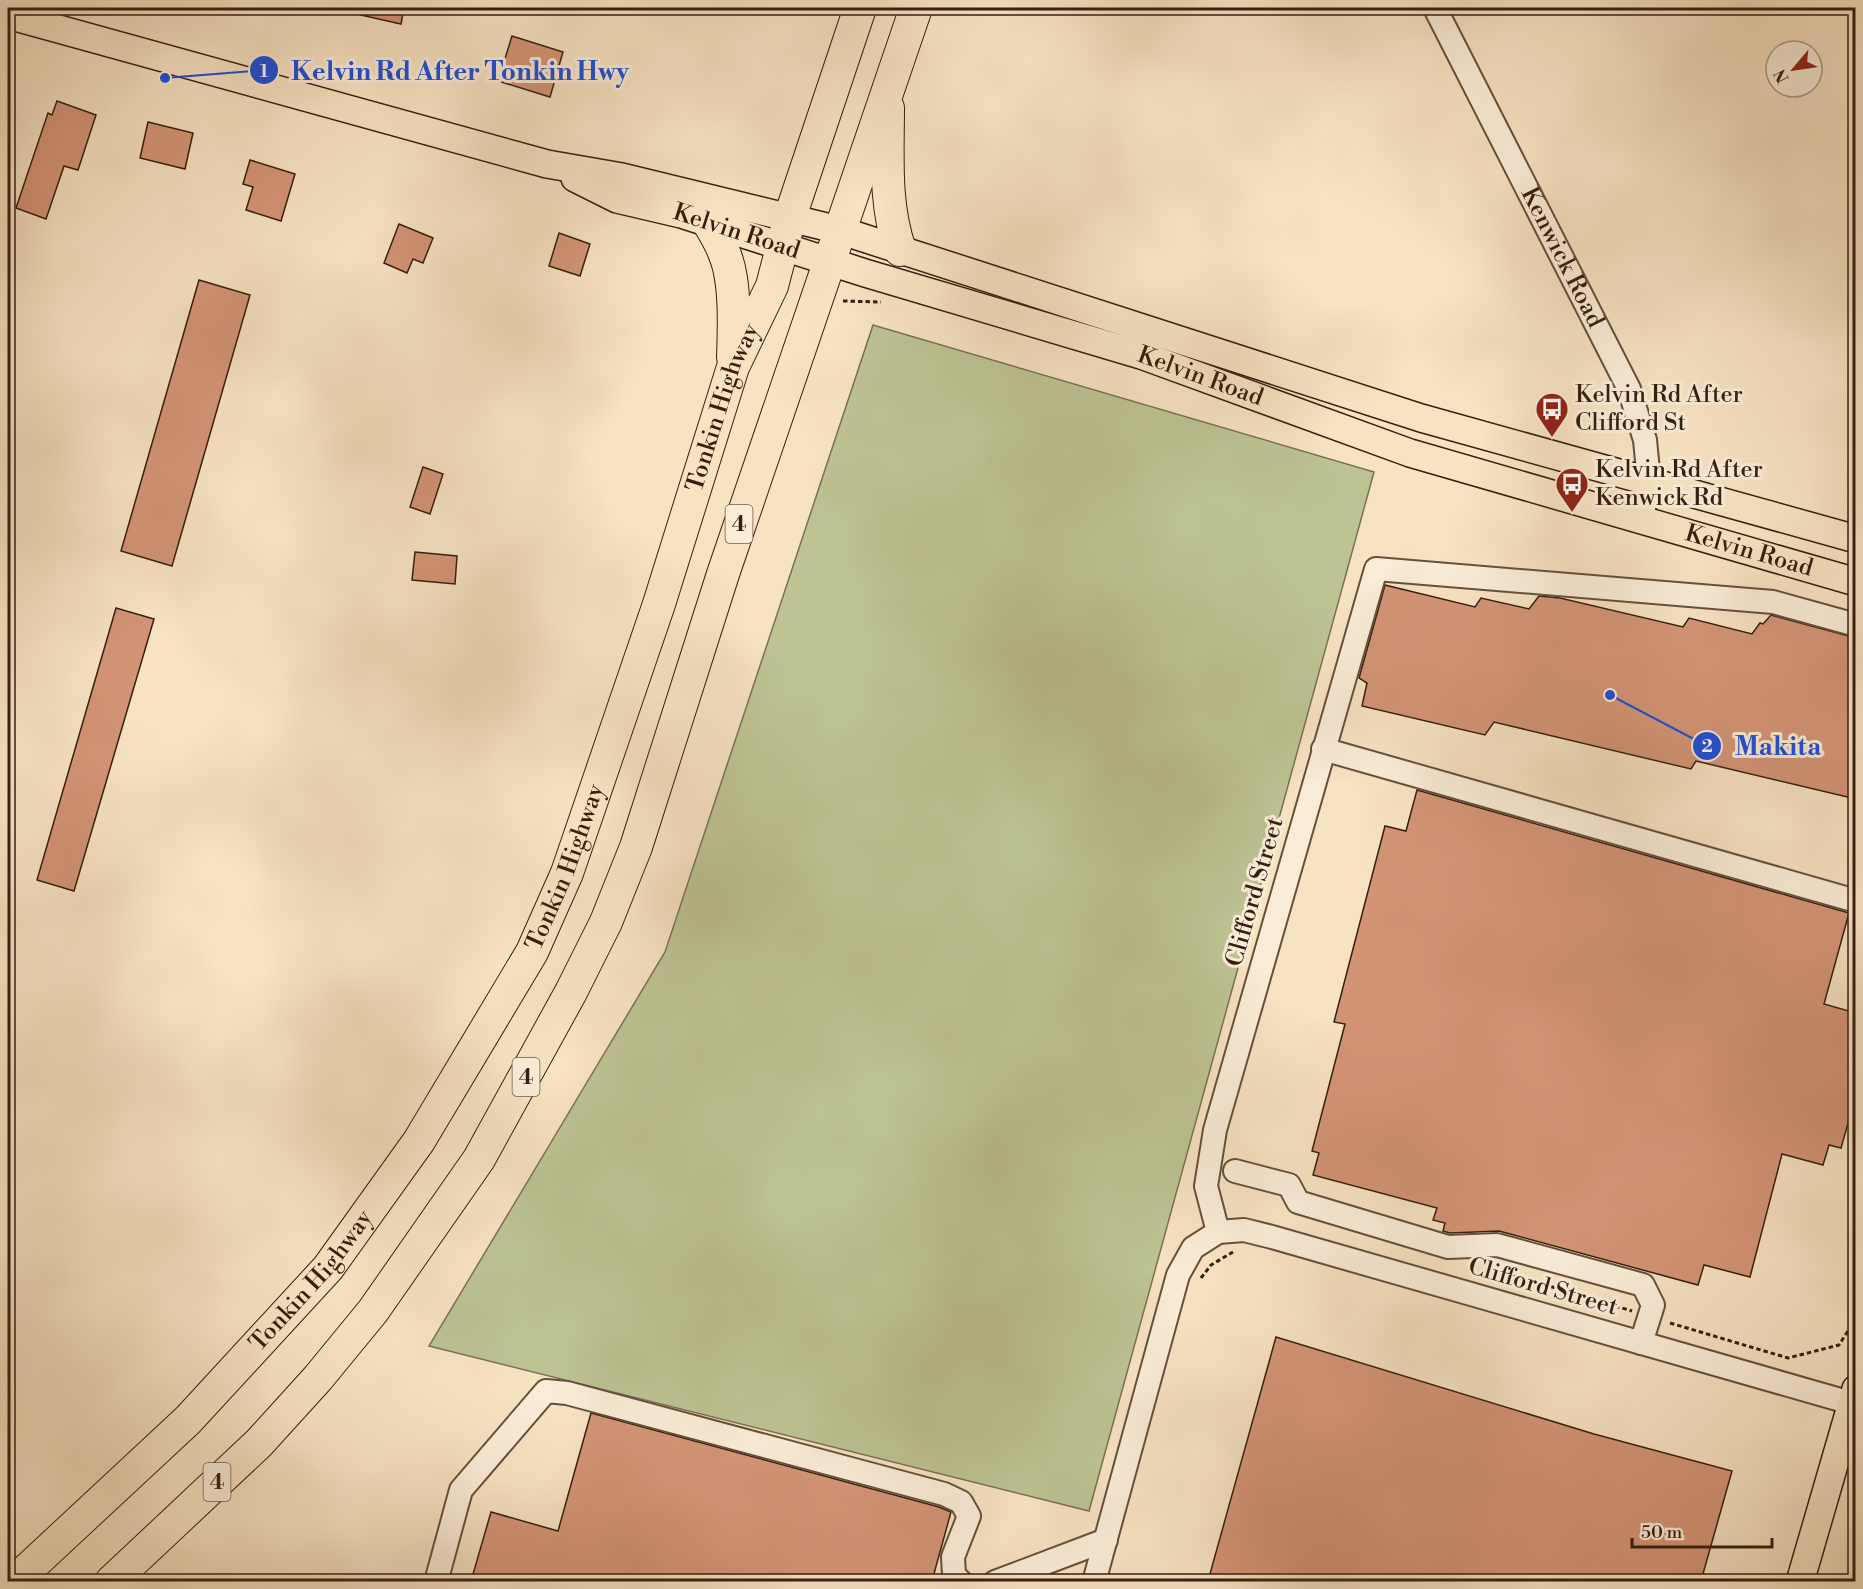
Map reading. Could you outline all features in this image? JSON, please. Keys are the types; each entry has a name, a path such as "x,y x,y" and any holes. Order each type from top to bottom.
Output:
{"highway":[{"name":"Tonkin Highway","path":"14,1581 188,1420 328,1268 419,1141 532,952 567,873 659,604 733,367 772,286 787,231 860,8"},
{"name":"Tonkin Highway","path":"111,1581 259,1443 318,1378 373,1311 479,1159 542,1048 606,921 636,848 723,574 916,8"},
{"path":"888,86 888,201 893,230 900,250"},
{"path":"708,222 719,240 729,267 734,318 733,367"}],"main road":[{"name":"Kelvin Road","path":"8,15 547,164 622,177 742,208 787,231 829,261 1142,355 1410,453 1856,582"},
{"name":"Kelvin Road","path":"547,164 617,199 708,222 787,231 839,230 1421,418 1856,539"},
{"path":"1800,1581 1853,1396"}],"street":[{"name":"Kenwick Road","path":"1435,8 1629,389 1646,440 1649,481 1642,519"},
{"name":"Clifford Street","path":"1853,1396 1641,1343 1272,1237 1244,1230 1218,1232 1206,1186 1215,1130 1376,569 1773,602 1856,624"},
{"path":"1323,749 1856,901"},
{"path":"1235,1171 1289,1185 1298,1202 1448,1247 1497,1245 1643,1285 1653,1305 1641,1343"},
{"path":"1094,1581 1178,1275 1193,1248 1218,1232"},
{"path":"436,1581 461,1490 546,1391 567,1393 944,1494 961,1502 969,1516 953,1557 954,1575 961,1581"},
{"path":"994,1581 1106,1540"}],"path":[{"path":"1200,1280 1211,1266 1231,1252 1238,1252"},
{"path":"1482,1266 1788,1358 1839,1345 1856,1318"}],"green space":[{"path":"873,325 1374,472 1089,1511 429,1346 665,952"}],"building":[{"path":"356,8 404,8 401,24 356,14"},
{"path":"512,36 563,52 550,97 498,81"},
{"path":"57,101 96,115 78,170 64,166 46,219 16,208 48,113 52,115"},
{"path":"148,122 193,133 185,169 140,158"},
{"path":"250,160 295,174 281,221 246,210 253,187 243,184"},
{"path":"399,224 433,238 423,263 413,259 407,273 384,263"},
{"path":"559,233 590,244 580,276 549,266"},
{"path":"199,280 250,295 172,566 121,551"},
{"path":"423,467 443,474 430,514 410,507"},
{"path":"415,552 457,556 455,584 412,580"},
{"path":"1385,585 1475,607 1481,598 1529,609 1539,596 1560,598 1683,627 1689,618 1752,634 1760,623 1763,624 1771,615 1856,638 1856,799 1696,761 1691,769 1494,722 1485,735 1362,706 1367,683 1359,678"},
{"path":"116,608 154,619 74,891 37,880"},
{"path":"1417,790 1849,913 1824,1004 1856,1013 1856,1095 1841,1148 1829,1145 1823,1165 1782,1154 1750,1277 1704,1265 1698,1285 1499,1231 1450,1233 1443,1231 1445,1223 1433,1220 1437,1208 1313,1175 1319,1153 1312,1151 1345,1024 1334,1022 1385,826 1406,831"},
{"path":"1276,1337 1594,1434 1732,1471 1701,1581 1208,1581"},
{"path":"591,1413 951,1512 932,1581 471,1581 491,1512 558,1531"}],"place":[{"name":"Kelvin Rd After Tonkin Hwy","path":"165,78"},
{"name":"Kelvin Rd After Clifford St","path":"1552,438"},
{"name":"Kelvin Rd After Kenwick Rd","path":"1572,513"},
{"name":"Makita","path":"1610,695"}]}
